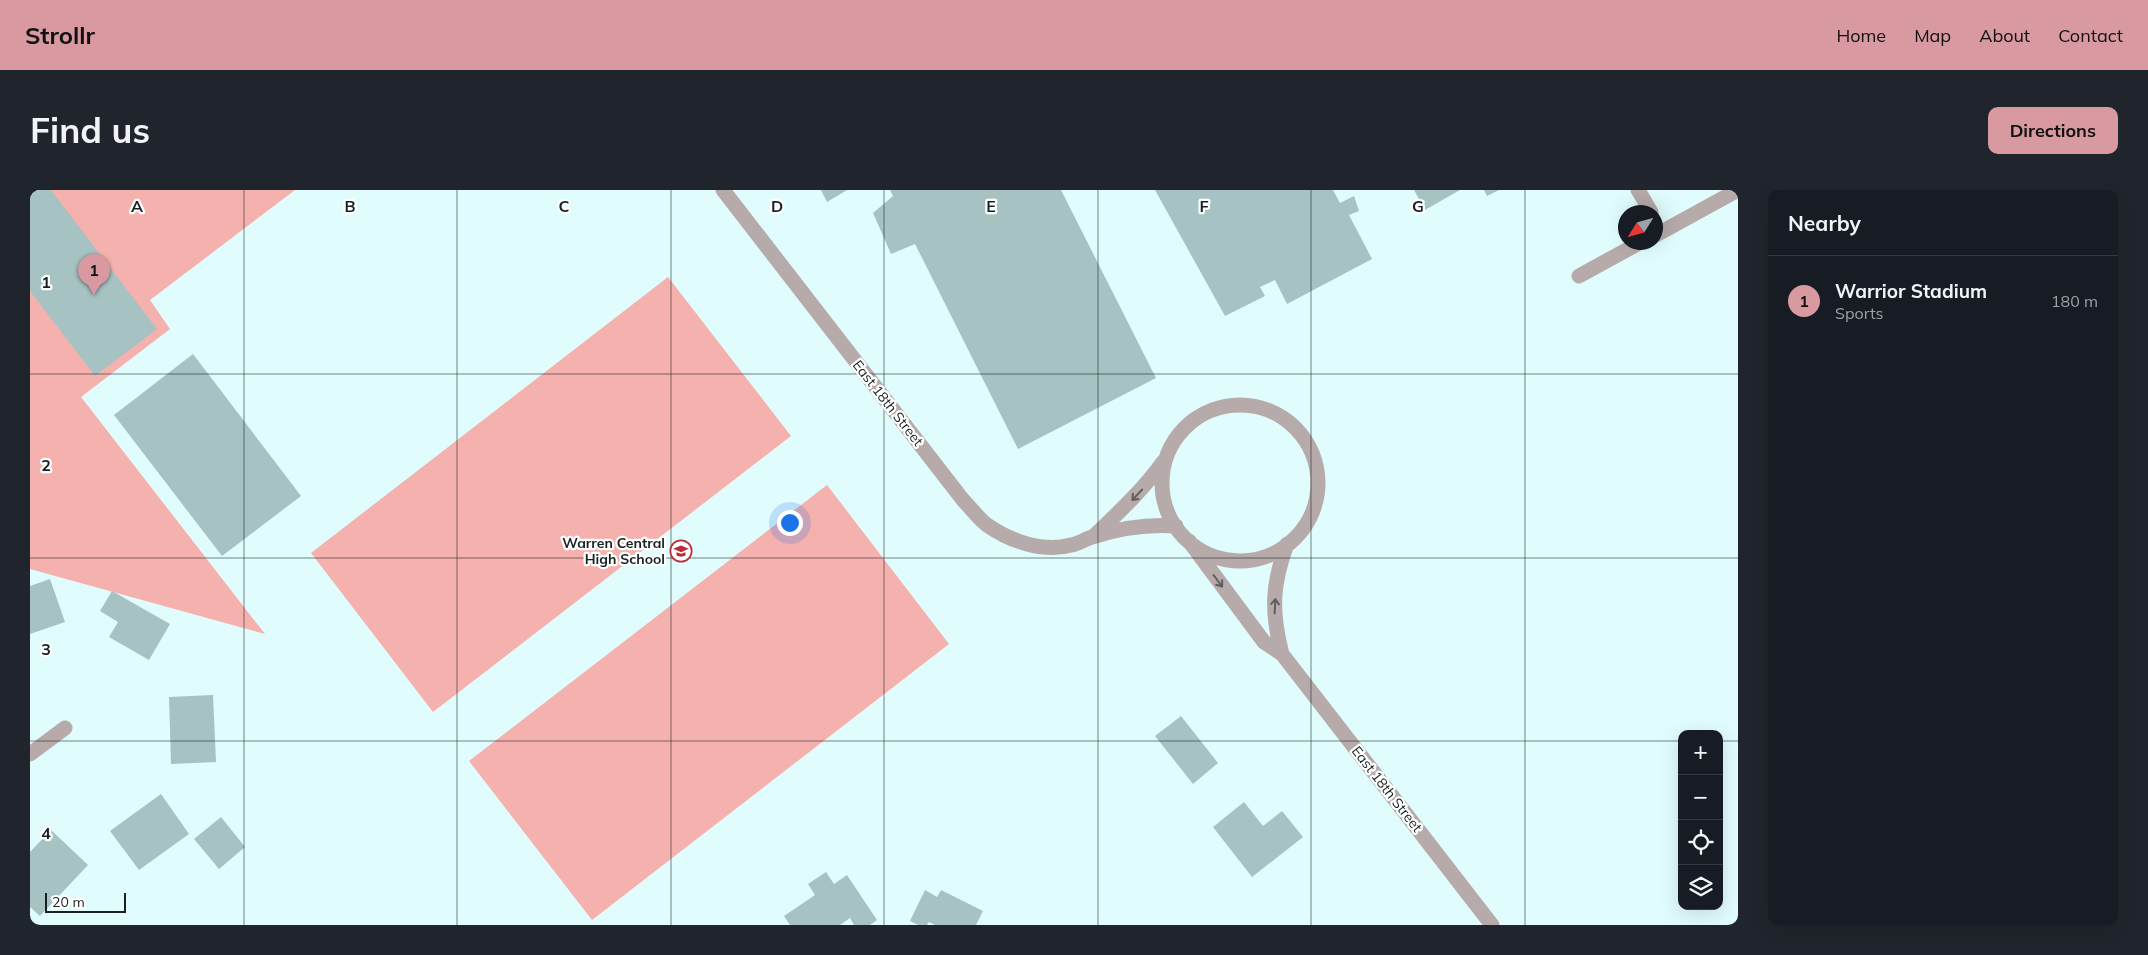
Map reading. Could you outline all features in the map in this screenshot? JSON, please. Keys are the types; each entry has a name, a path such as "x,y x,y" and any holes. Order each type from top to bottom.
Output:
{"street":[{"name":"East 18th Street","path":"723,190 963,500 986,524 1014,541 1046,547 1070,546 1092,537"},
{"path":"1638,190 1647,205"},
{"path":"1663,226 1738,190"},
{"path":"1579,276 1626,250"},
{"path":"1092,537 1148,483 1176,437 1191,421 1210,410 1231,405 1253,406 1273,412 1292,424 1306,441 1316,463 1318,488 1312,512 1300,534 1281,550 1258,559 1233,561 1209,555 1189,542"},
{"path":"1166,456 1162,478 1164,499 1176,526 1264,642 1282,654"},
{"path":"1092,537 1128,528 1154,525 1176,526"},
{"path":"1282,654 1274,616 1277,572 1287,544"},
{"name":"East 18th Street","path":"1282,654 1492,925"},
{"path":"30,754 65,728"}],"shaded area":[{"path":"30,190 295,190 150,300 170,329 81,397 265,634 30,569"},
{"path":"668,277 791,436 433,712 311,553"},
{"path":"827,485 949,644 592,920 469,761"}],"building":[{"path":"30,190 51,190 157,329 95,376 30,291"},
{"path":"821,190 847,190 827,202"},
{"path":"890,190 1061,190 1156,378 1018,449 915,244 891,254 873,213 893,196"},
{"path":"1155,190 1333,190 1340,203 1354,196 1359,211 1349,215 1372,259 1287,304 1275,280 1260,287 1265,296 1225,316"},
{"path":"1414,190 1460,190 1425,210"},
{"path":"1484,190 1499,190 1487,196"},
{"path":"193,354 301,496 222,556 114,415"},
{"path":"50,579 65,622 30,634 30,586"},
{"path":"112,591 170,624 149,660 109,637 118,622 100,611"},
{"path":"213,695 216,762 171,764 169,697"},
{"path":"1181,716 1218,763 1193,784 1155,736"},
{"path":"161,794 189,834 139,870 110,831"},
{"path":"1244,802 1263,826 1282,811 1303,837 1252,877 1213,827"},
{"path":"221,817 245,847 219,869 194,839"},
{"path":"51,830 88,865 40,916 30,907 30,852"},
{"path":"826,872 834,884 847,875 877,920 870,925 854,925 850,918 840,925 790,925 784,916 815,895 808,884"},
{"path":"925,890 937,897 941,890 983,911 976,925 935,925 929,922 927,925 918,925 910,921"}],"place":[{"name":"Warrior Stadium","path":"94,295"},
{"name":"Warren Central High School","path":"681,551"}]}
